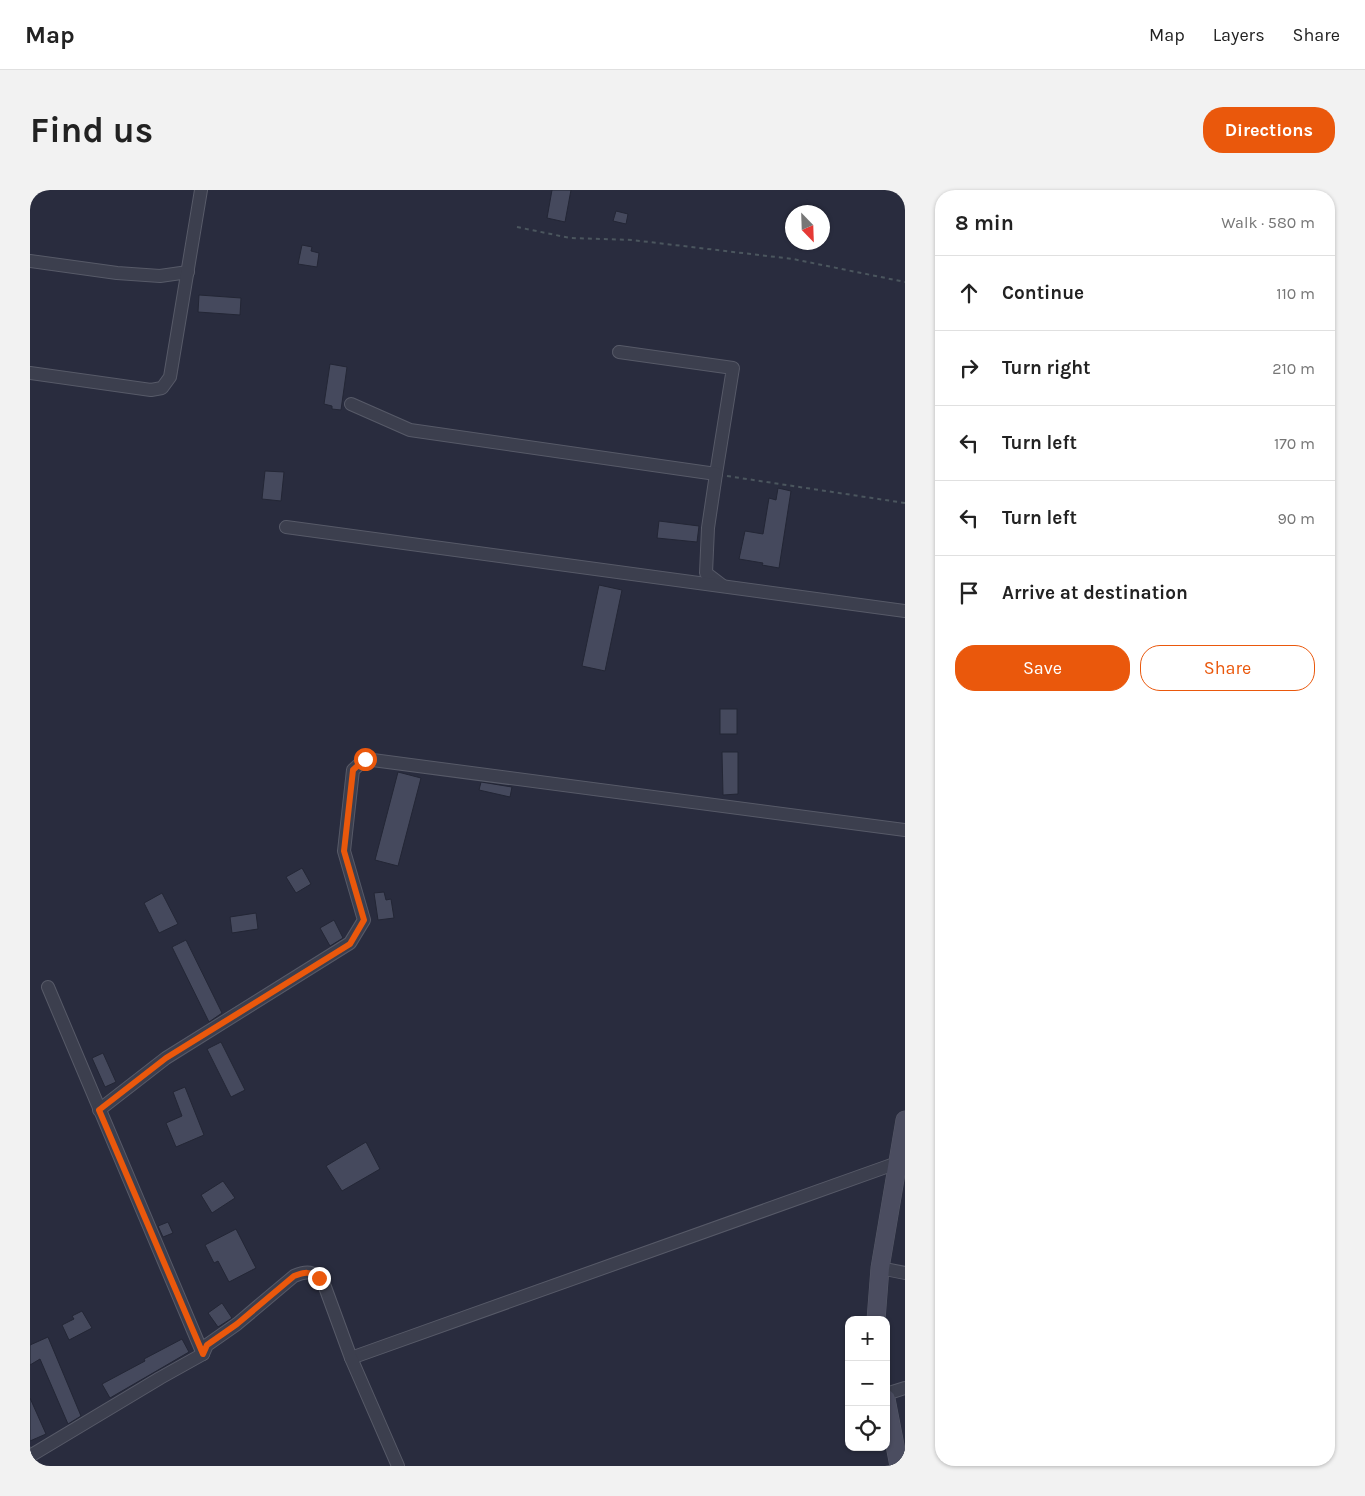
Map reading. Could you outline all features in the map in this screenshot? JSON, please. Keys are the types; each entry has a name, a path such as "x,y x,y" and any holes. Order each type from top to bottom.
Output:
{"street":[{"path":"30,373 151,390 162,388 170,377 201,190"},
{"path":"30,261 116,273 160,276 188,272"},
{"path":"619,352 734,368 708,528 706,573 725,587"},
{"path":"351,404 410,430 716,474"},
{"path":"286,528 905,611"},
{"path":"99,1110 166,1058 350,944 364,920 344,851 353,770 365,759 905,830"},
{"path":"48,987 203,1354"},
{"path":"876,1316 880,1268 901,1163 905,1120"},
{"path":"351,1358 901,1163"},
{"path":"880,1268 905,1273"},
{"path":"30,1456 203,1354 207,1345 237,1324 294,1276 304,1272 311,1272 319,1278 324,1287 351,1358 398,1466"},
{"path":"890,1393 905,1388"},
{"path":"887,1406 899,1466"}],"path":[{"path":"517,227 570,238 632,240 793,259 905,282"},
{"path":"716,474 905,503"}],"building":[{"path":"552,190 571,190 565,222 547,218"},
{"path":"616,211 628,214 626,224 613,221"},
{"path":"302,245 312,247 311,251 319,253 317,267 298,264"},
{"path":"199,295 241,298 240,315 198,312"},
{"path":"330,364 347,367 341,410 332,409 332,406 324,404"},
{"path":"265,471 284,472 281,501 262,499"},
{"path":"778,488 791,491 779,568 739,559 745,531 763,534 769,498 776,500"},
{"path":"659,521 699,526 697,542 657,538"},
{"path":"599,585 622,590 605,671 582,666"},
{"path":"720,709 737,709 737,734 720,734"},
{"path":"722,752 738,752 738,794 723,795"},
{"path":"398,772 421,778 398,866 375,860"},
{"path":"481,782 512,787 510,797 479,790"},
{"path":"302,868 311,884 296,893 286,877"},
{"path":"384,892 386,900 391,899 394,918 378,920 374,893"},
{"path":"162,893 178,924 159,933 144,903"},
{"path":"256,913 258,929 232,933 230,917"},
{"path":"334,920 343,938 330,946 320,928"},
{"path":"186,940 222,1013 209,1022 172,947"},
{"path":"221,1042 245,1090 231,1097 207,1049"},
{"path":"103,1053 116,1082 105,1087 92,1058"},
{"path":"185,1087 204,1135 176,1147 166,1123 182,1116 173,1092"},
{"path":"366,1142 380,1169 342,1191 326,1166"},
{"path":"223,1181 235,1198 212,1213 201,1195"},
{"path":"168,1222 173,1233 163,1237 158,1226"},
{"path":"236,1229 256,1268 229,1282 218,1261 214,1263 205,1245"},
{"path":"222,1303 232,1318 218,1327 208,1313"},
{"path":"82,1311 92,1328 69,1340 62,1325 74,1319 72,1316"},
{"path":"48,1337 81,1416 68,1424 40,1359 30,1365 30,1345"},
{"path":"182,1339 189,1352 110,1398 102,1384"},
{"path":"30,1398 46,1434 30,1441"}],"route":[{"path":"319,1278 311,1272 304,1272 294,1276 237,1324 207,1345 203,1354 99,1110 166,1058 350,944 364,920 344,851 353,770 365,759"}]}
